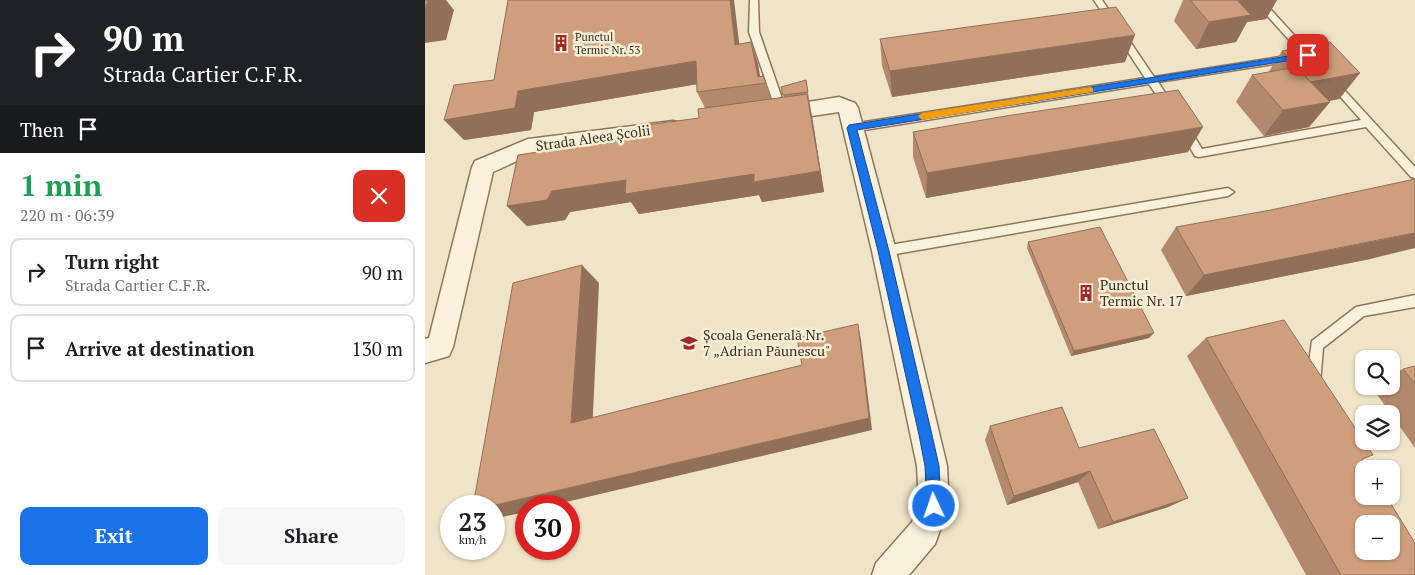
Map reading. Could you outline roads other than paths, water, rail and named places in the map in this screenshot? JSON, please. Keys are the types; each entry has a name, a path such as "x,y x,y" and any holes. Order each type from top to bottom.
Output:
{"street":[{"path":"770,115 839,104 848,108 884,251 932,466 934,506 924,533 888,575"},
{"name":"Strada Aleea Școlii","path":"433,349 483,167 528,147 691,125"}],"lane":[{"path":"753,0 753,32 770,115"},
{"path":"1097,0 1199,153 1367,123"},
{"path":"1257,0 1415,174"},
{"path":"852,128 1308,55"},
{"path":"884,251 1227,192"},
{"path":"1317,398 1313,390 1317,346 1361,311 1415,301"}],"place":[{"name":"Punctul Termic Nr. 53","path":"561,43"},
{"name":"Punctul Termic Nr. 17","path":"1086,293"},
{"name":"Școala Generală Nr. 7 „Adrian Păunescu\"","path":"689,343"}]}
